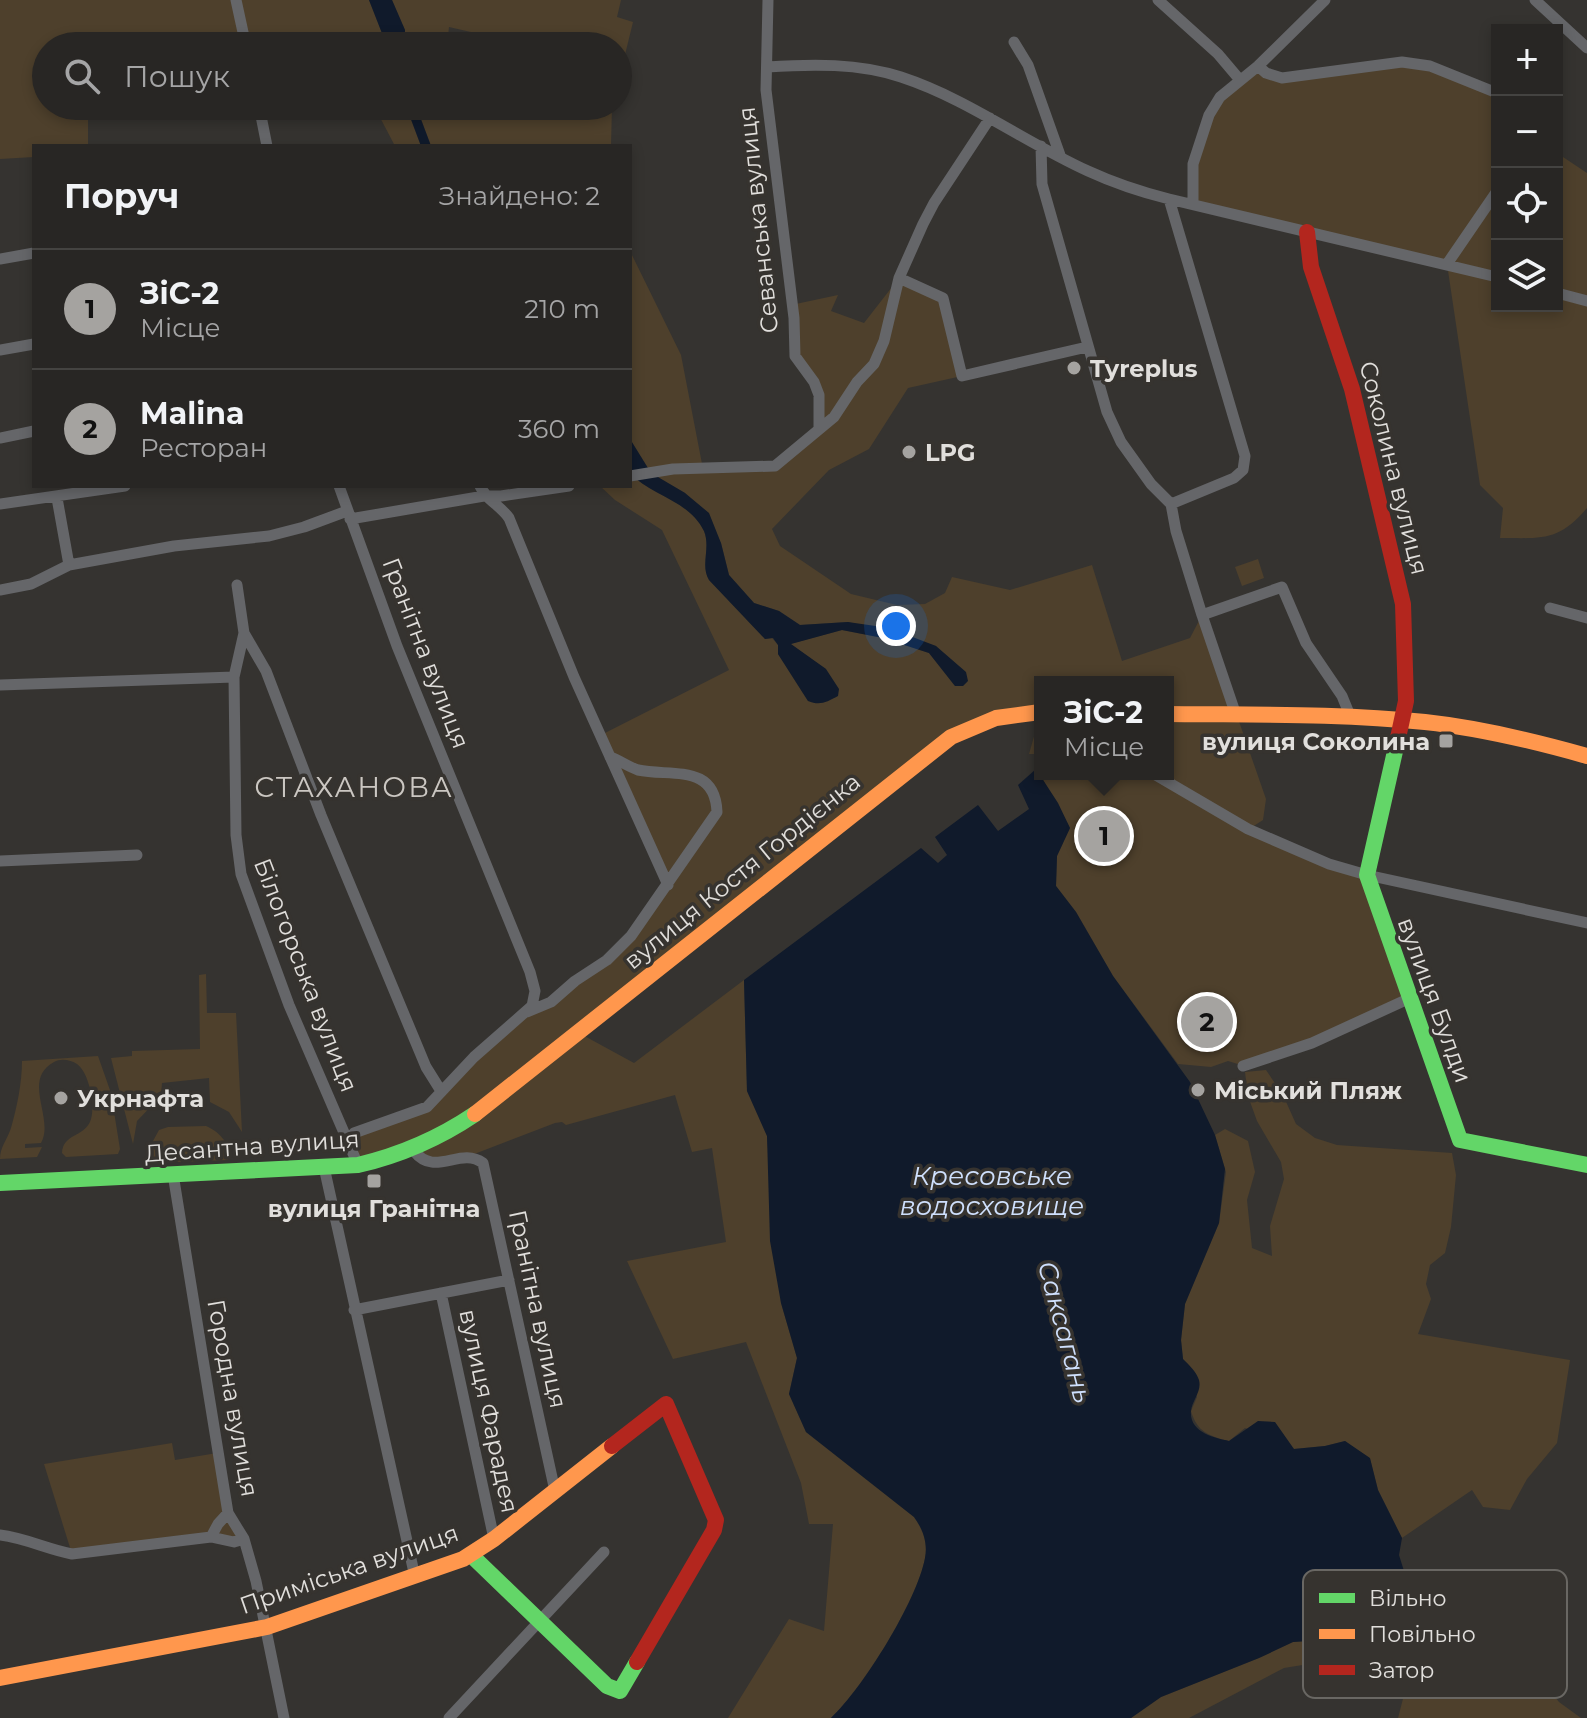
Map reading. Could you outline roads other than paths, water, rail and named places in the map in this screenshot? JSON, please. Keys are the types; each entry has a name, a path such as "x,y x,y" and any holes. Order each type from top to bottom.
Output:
{"street":[{"path":"236,0 243,32"},
{"name":"Севанська вулиця","path":"768,0 767,101 794,318 795,356 814,382 819,395 819,428"},
{"path":"1158,0 1218,54 1240,80"},
{"path":"1193,203 1193,164 1209,115 1220,97 1258,66 1325,0"},
{"path":"1535,0 1587,48"},
{"path":"1014,42 1028,65 1060,156"},
{"path":"1258,66 1266,73 1282,78 1402,62 1418,63 1491,91"},
{"path":"767,67 832,65 879,71 949,96 1085,170 1118,184 1169,199 1491,275"},
{"path":"632,476 673,469 775,466 834,417 857,382 874,364 884,341 899,278 934,203 990,118"},
{"path":"262,120 267,144"},
{"path":"1041,146 1042,184 1107,412 1121,442 1151,484 1171,504 1176,531 1236,715"},
{"path":"1169,199 1245,456 1243,470 1234,478 1171,504"},
{"path":"1447,264 1491,200"},
{"name":"Соколина вулиця","path":"1307,232 1311,267 1352,389 1403,604 1407,684 1367,875"},
{"path":"0,259 32,253"},
{"path":"899,278 943,298 962,376 1087,347"},
{"path":"1563,295 1587,301"},
{"path":"0,350 32,344"},
{"path":"0,438 32,431"},
{"path":"0,504 114,488"},
{"name":"Гранітна вулиця","path":"340,488 397,646 530,972 535,999 526,1012"},
{"path":"0,590 31,584 69,565 174,546 269,536 349,515 482,491 517,494 556,488"},
{"path":"482,491 509,518 574,677 668,885"},
{"path":"57,498 69,565"},
{"path":"237,585 244,633 266,671 333,844 426,1067 441,1091"},
{"path":"1202,615 1282,587 1306,643 1328,673 1351,718"},
{"path":"1550,608 1587,618"},
{"name":"Білогорська вулиця","path":"244,633 234,677 236,835 241,874 289,1005 358,1165"},
{"path":"0,685 234,677"},
{"name":"вулиця Костя Гордієнка","path":"491,1102 951,737 996,718 1034,713"},
{"path":"1174,714 1401,721 1515,737 1587,756"},
{"path":"348,1141 354,1133 427,1107 474,1057 526,1012 551,1002 607,960 631,936 715,817 717,805 714,793 702,780 639,770 610,757"},
{"path":"1164,780 1248,829 1306,855 1367,875 1587,923"},
{"path":"0,861 137,855"},
{"name":"вулиця Булди","path":"1367,875 1460,1140 1587,1165"},
{"path":"1243,1066 1312,1043 1408,999"},
{"name":"Десантна вулиця","path":"0,1183 358,1165 414,1151 437,1140 491,1102"},
{"name":"Гранітна вулиця","path":"414,1151 428,1163 464,1158 477,1158 483,1163 555,1491"},
{"path":"324,1167 415,1577"},
{"name":"Городна вулиця","path":"173,1174 228,1513 244,1539 267,1627 284,1718"},
{"name":"вулиця Фарадея","path":"354,1310 509,1280"},
{"name":"вулиця Фарадея","path":"441,1293 494,1539"},
{"name":"Приміська вулиця","path":"0,1678 267,1627 471,1555 666,1404 716,1520 708,1541 620,1691 607,1686 539,1622"},
{"path":"211,1537 228,1513"},
{"path":"0,1535 27,1539 72,1554 211,1537 234,1542 244,1539"},
{"path":"449,1718 604,1552"},
{"path":"471,1555 539,1622"}],"water":[{"path":"369,0 392,0 405,30 382,32"},
{"path":"411,120 421,120 430,144 420,144"},
{"path":"632,442 651,473 685,493 709,513 729,575 754,603 779,611 800,625 848,622 889,628 936,646 966,672 968,681 963,686 955,686 929,653 883,638 842,630 791,644 826,669 839,689 838,696 827,702 808,701 778,654 778,645 773,638 765,639 709,580 705,568 706,537 697,521 680,505 632,475"},
{"name":"Кресовське водосховище","path":"1034,771 1034,780 1043,780 1058,803 1070,828 1057,856 1056,886 1076,912 1113,976 1190,1082 1215,1135 1225,1169 1219,1223 1185,1304 1181,1340 1183,1359 1200,1384 1191,1418 1204,1433 1229,1441 1258,1421 1275,1422 1294,1449 1345,1441 1370,1458 1378,1490 1402,1538 1399,1555 1404,1570 1303,1570 1303,1641 1293,1642 1161,1697 1131,1718 831,1718 873,1666 900,1620 920,1576 926,1552 925,1542 914,1517 806,1432 789,1394 797,1358 781,1303 770,1241 767,1136 747,1091 744,980 921,848 938,863 947,855 935,837 978,805 998,831 1029,809 1018,785"}],"place":[{"name":"Tyreplus","path":"1074,368"},
{"name":"LPG","path":"909,452"},
{"name":"вулиця Соколина","path":"1446,741"},
{"name":"ЗіС-2","path":"1104,836"},
{"name":"Malina","path":"1207,1022"},
{"name":"Міський Пляж","path":"1198,1090"},
{"name":"Укрнафта","path":"61,1098"},
{"name":"вулиця Гранітна","path":"374,1181"}],"district":[{"name":"СТАХАНОВА","path":"354,787"}],"water label":[{"name":"Саксагань","path":"1065,1332"}]}
